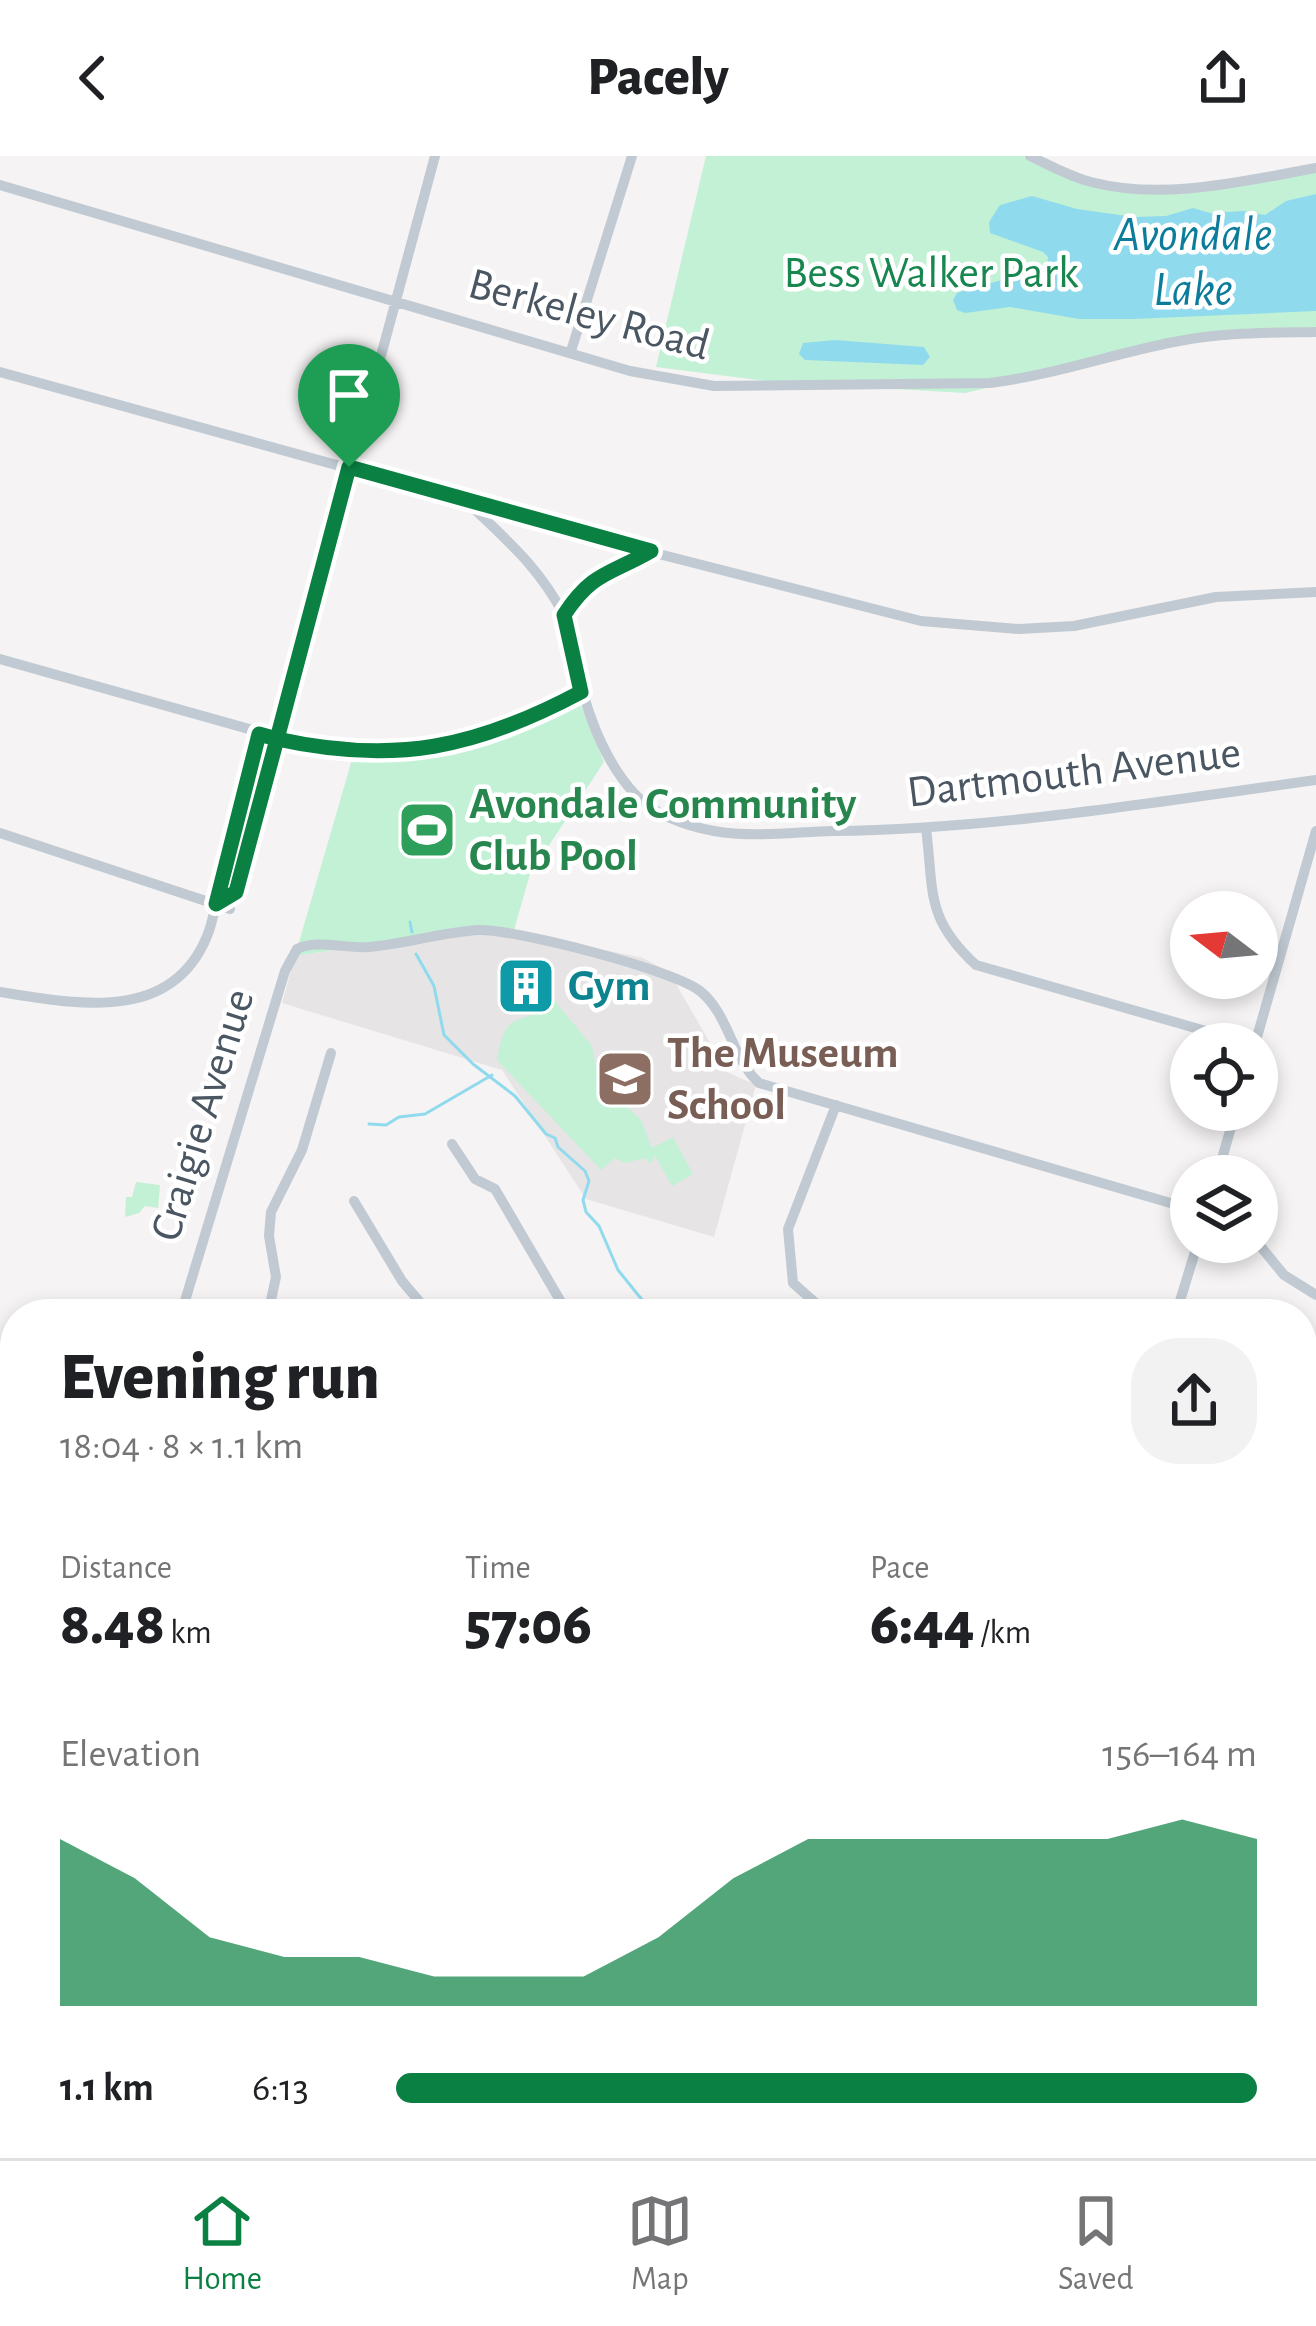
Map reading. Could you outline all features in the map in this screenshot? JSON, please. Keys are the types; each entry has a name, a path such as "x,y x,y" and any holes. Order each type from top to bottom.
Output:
{"street":[{"path":"216,904 236,892 436,156"},
{"path":"571,351 632,156"},
{"path":"1030,156 1086,182 1149,189 1214,186 1316,168"},
{"name":"Berkeley Road","path":"0,185 630,371 714,386 940,385 1021,379 1208,337 1316,332"},
{"path":"0,371 921,621 1003,628 1074,626 1216,597 1316,592"},
{"path":"463,498 546,580 564,615 582,588 599,574 651,551"},
{"path":"501,533 508,511"},
{"name":"Dartmouth Avenue","path":"564,615 581,692 603,746 633,793 658,812 686,824 752,834 926,828 1316,780"},
{"path":"0,659 327,751 419,749 478,738 529,721 581,692"},
{"path":"0,992 85,1006 118,1004 160,988 199,950 216,904 259,734"},
{"path":"926,828 936,916 945,934 976,965 1179,1023"},
{"path":"1259,1023 1316,831"},
{"path":"0,833 230,909"},
{"name":"Craigie Avenue","path":"186,1299 285,971 297,950 306,945 376,947 496,930 649,969 705,994 759,1083 836,1106"},
{"path":"275,1299 269,1236 272,1212 302,1150 332,1053"},
{"path":"812,1299 793,1282 788,1229 836,1106 1170,1203"},
{"path":"452,1144 475,1179 495,1189 559,1299"},
{"path":"354,1201 417,1299"},
{"path":"1181,1299 1192,1263"},
{"path":"1274,1263 1316,1295"}],"shaded area":[{"name":"The Museum School","path":"493,926 643,958 669,972 727,1072 756,1085 714,1237 586,1199 502,1070 282,1003 295,956"}],"green space":[{"name":"Bess Walker Park","path":"706,156 1023,156 1066,177 1135,191 1316,171 1316,335 1217,335 965,393 773,382 656,367"},
{"path":"579,701 604,762 530,874 514,930 493,926 295,956 353,756 470,741"},
{"path":"549,994 592,1046 595,1063 613,1094 641,1120 652,1148 673,1137 693,1174 672,1186 655,1156 651,1164 644,1158 626,1163 615,1158 601,1170 497,1060 508,1027 539,1013 545,1005 539,1001"},
{"path":"136,1182 160,1185 158,1208 145,1206 125,1217 126,1197 132,1197"}],"water":[{"name":"Avondale Lake","path":"1316,194 1316,311 1079,319 1010,307 965,313 957,310 953,300 957,293 1047,266 1043,252 990,233 989,222 1000,205 1032,196 1077,209 1134,217 1166,216 1193,208 1265,215 1286,201"},
{"path":"835,340 924,347 930,357 923,365 805,360 799,354 803,343"},
{"name":"Avondale Community Club Pool","path":"424,805 443,810 431,854 411,849"}],"waterway":[{"path":"410,922 412,932"},
{"path":"416,954 434,986 444,1035 515,1096 585,1171 589,1181 583,1200 586,1212 599,1226 618,1270 641,1299"},
{"path":"369,1124 386,1125 399,1117 425,1114 492,1075"}],"place":[{"name":"Avondale Community Club Pool","path":"427,830"},
{"name":"Gym","path":"526,986"},
{"name":"The Museum School","path":"625,1079"}],"route":[{"path":"349,467 277,739 259,734 216,904 236,892 277,739 327,751 419,749 478,738 529,721 581,692 564,615 582,588 599,574 651,551 349,467"}]}
